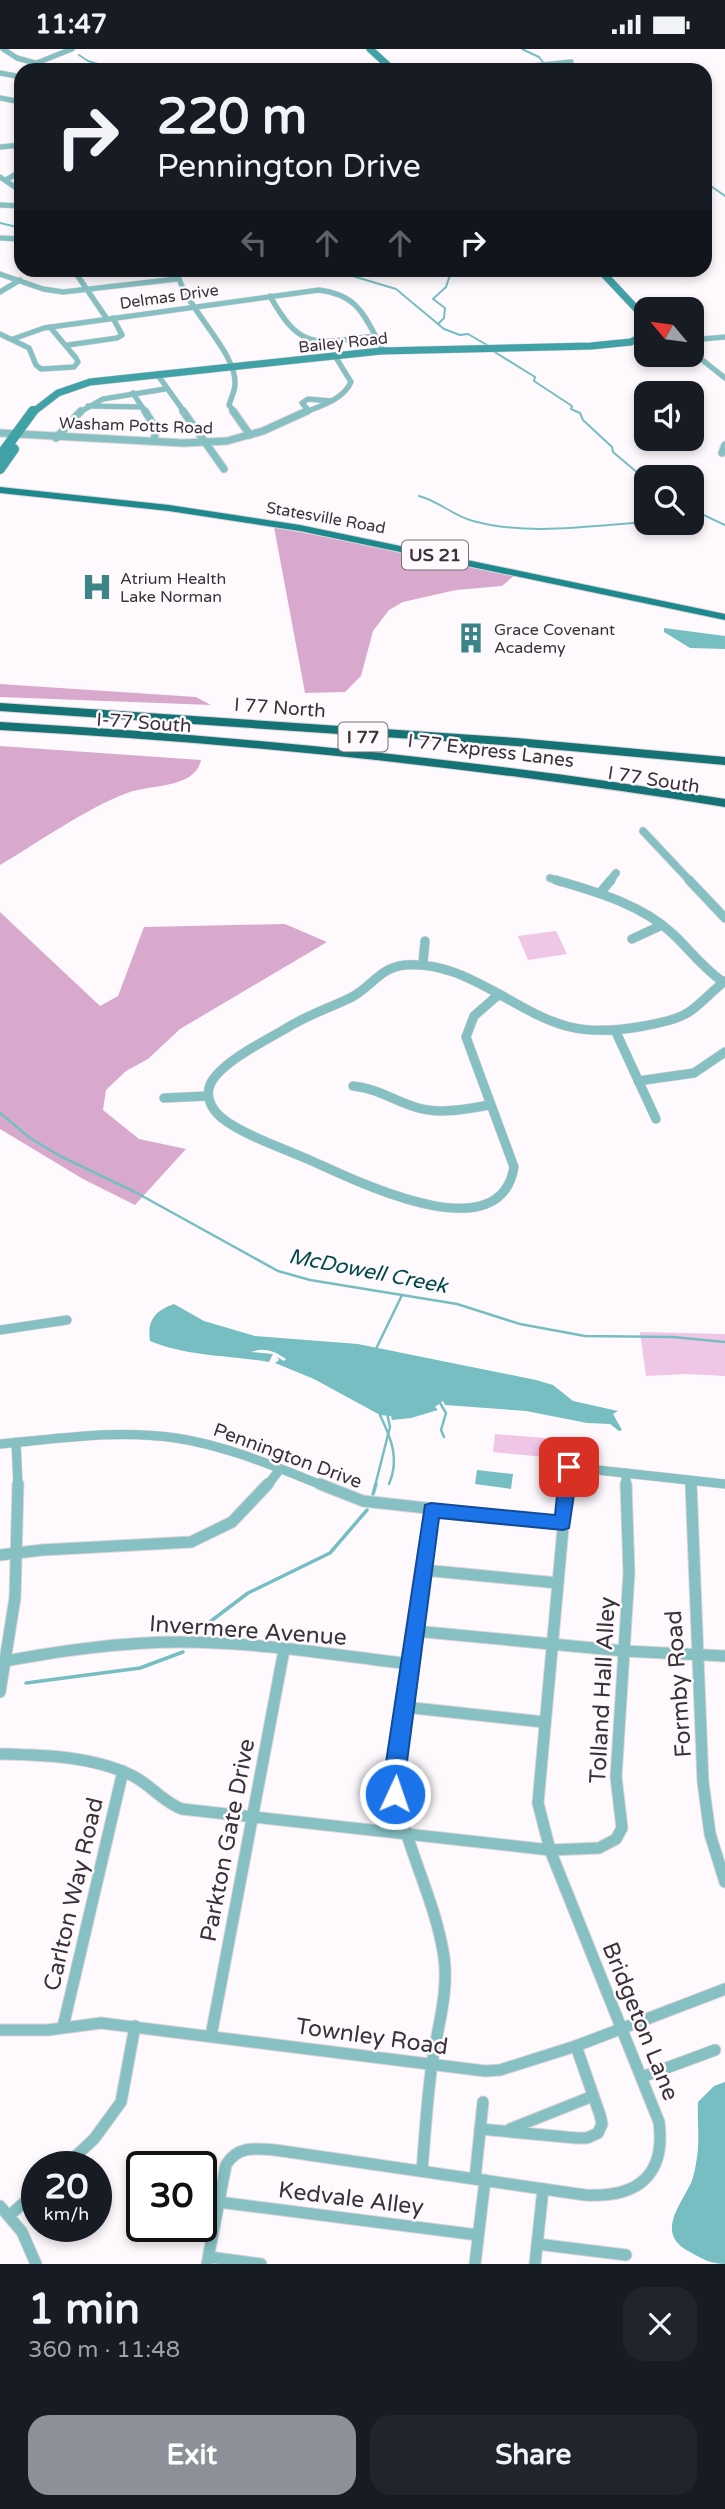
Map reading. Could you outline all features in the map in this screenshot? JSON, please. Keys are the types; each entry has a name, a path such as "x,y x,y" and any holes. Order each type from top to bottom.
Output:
{"highway":[{"name":"I 77 North","path":"0,707 555,745 725,764"},
{"name":"I 77 Express Lanes","path":"0,714 528,748 725,764"},
{"name":"I 77 Express Lanes","path":"0,726 184,737 429,761 725,803"},
{"name":"I-77 South","path":"0,733 285,753"},
{"path":"184,737 285,753"},
{"name":"I 77 South","path":"285,753 491,775 725,809"}],"main road":[{"name":"Statesville Road","path":"0,490 180,509 309,529 725,617"}],"street":[{"path":"37,63 72,49"},
{"path":"370,49 385,63"},
{"path":"2,50 31,63"},
{"path":"562,63 571,62"},
{"path":"0,274 50,291 87,290 177,279 231,368 235,382 229,405 250,435"},
{"path":"68,345 122,335 78,277"},
{"path":"607,277 634,306"},
{"path":"0,292 20,281"},
{"name":"Delmas Drive","path":"13,339 50,327 319,290 344,294 358,304 383,351"},
{"path":"270,296 291,330 304,338 324,340 374,336"},
{"path":"0,334 29,348 36,365 45,370 77,364 68,345 50,327"},
{"path":"704,338 725,337"},
{"name":"Bailey Road","path":"0,456 46,405 44,401 78,385 383,351 576,347 634,339"},
{"path":"309,411 302,403 308,399 331,401 348,389 351,382 335,355"},
{"path":"704,361 725,378"},
{"path":"157,375 224,469"},
{"path":"56,438 69,419 86,406 102,399 166,389"},
{"path":"133,393 156,429 154,441"},
{"name":"Washam Potts Road","path":"0,433 56,438 205,443 250,435 331,401"},
{"path":"86,406 142,407"},
{"name":"Bailey Road","path":"0,469 20,434"},
{"path":"722,453 725,445"},
{"path":"643,831 725,918"},
{"path":"600,893 616,873"},
{"path":"498,995 469,1020 465,1031 467,1045 512,1160 512,1182 507,1191 488,1204 454,1209 434,1207 339,1173 277,1146 223,1119 212,1108 208,1097 213,1078 234,1061 313,1013 357,994 380,972 404,964 444,968 568,1029 596,1032 678,1017 691,1011 724,982 701,966 662,925 632,906 550,878"},
{"path":"632,939 662,925"},
{"path":"423,964 425,941"},
{"path":"615,1030 656,1119"},
{"path":"638,1081 678,1079 699,1073 725,1052"},
{"path":"354,1086 371,1088 415,1107 435,1111 490,1105"},
{"path":"164,1098 208,1097"},
{"path":"0,1330 67,1320"},
{"name":"Pennington Drive","path":"0,1444 113,1434 176,1438 228,1449 363,1501 563,1523"},
{"path":"0,1692 3,1661 18,1587 20,1499 16,1442"},
{"path":"552,1465 725,1484"},
{"name":"Bridgeton Lane","path":"218,2202 226,2165 236,2153 252,2148 543,2189 609,2195 621,2193 644,2181 660,2157 662,2140 659,2122 550,1850 538,1803 569,1467"},
{"path":"0,1555 174,1545 208,1537 236,1521 248,1510 280,1469"},
{"name":"Tolland Hall Alley","path":"550,1850 599,1848 616,1839 622,1828 616,1777 629,1543 626,1473"},
{"name":"Formby Road","path":"691,1481 692,1579 710,1845 725,1882"},
{"path":"422,2171 432,2065 444,1985 444,1961 437,1926 400,1819 394,1781 431,1510"},
{"path":"423,1570 558,1583"},
{"path":"415,1631 624,1651 725,1656"},
{"name":"Invermere Avenue","path":"3,1661 94,1646 151,1643 284,1650 410,1664"},
{"name":"Parkton Gate Drive","path":"211,2036 284,1650"},
{"path":"404,1707 544,1722"},
{"path":"0,1754 100,1764 141,1780 172,1806 406,1836 550,1850"},
{"name":"Carlton Way Road","path":"63,2027 123,1771"},
{"name":"Townley Road","path":"0,2030 48,2030 101,2023 473,2071 500,2070 576,2046 725,1989"},
{"path":"81,2151 94,2139 121,2102 135,2026"},
{"path":"480,2129 576,2138 593,2136 602,2124 576,2046"},
{"path":"642,2077 715,2050"},
{"path":"509,2130 525,2121 593,2096"},
{"path":"475,2264 483,2102"},
{"path":"535,2264 543,2189"},
{"path":"21,2201 5,2211 26,2239 36,2264"},
{"path":"218,2202 208,2261 261,2264"},
{"name":"Kedvale Alley","path":"218,2202 478,2235"},
{"path":"537,2244 626,2255"}],"shaded area":[{"path":"274,527 516,574 502,586 456,590 403,602 389,610 373,631 361,676 345,692 305,693"},
{"path":"0,684 196,697 211,705 0,697"},
{"path":"0,746 201,760 197,769 181,781 137,790 111,800 0,865"},
{"path":"0,912 100,1006 118,996 144,927 285,924 327,942 180,1029 148,1059 126,1071 106,1090 103,1110 139,1139 186,1149 135,1205 83,1179 0,1129"},
{"path":"556,931 567,954 528,960 518,936"},
{"path":"640,1332 725,1334 725,1376 646,1376"},
{"path":"495,1434 545,1438 544,1457 493,1452"}],"water":[{"path":"664,628 725,636 725,649 690,648 664,632"},
{"path":"174,1304 204,1321 255,1336 358,1344 536,1380 553,1385 573,1401 618,1411 613,1414 622,1430 619,1431 610,1424 587,1423 526,1411 445,1405 443,1401 435,1407 438,1410 392,1420 391,1416 380,1415 314,1379 275,1363 279,1360 277,1357 284,1361 286,1359 273,1352 251,1352 273,1354 269,1362 194,1353 150,1341 150,1327 154,1317"},
{"path":"477,1470 513,1474 511,1489 475,1484"},
{"path":"725,2082 725,2264 707,2261 690,2252 674,2237 672,2228 673,2219 695,2170 698,2102 714,2086"}],"waterway":[{"path":"522,49 539,57 543,62"},
{"path":"79,55 95,63"},
{"path":"712,187 725,196"},
{"path":"0,223 14,226"},
{"path":"356,277 396,289 438,324"},
{"path":"438,324 444,318 445,308 433,299 446,287 449,277"},
{"path":"438,324 460,335 468,334 487,345"},
{"path":"493,351 535,377 534,381 572,406 571,409 580,413 583,420 612,447 613,452 634,470"},
{"path":"419,496 466,519 494,526 559,529 634,523"},
{"path":"704,515 725,525"},
{"name":"McDowell Creek","path":"0,1113 30,1138 60,1156 135,1192 278,1271 310,1280 402,1295"},
{"path":"375,1351 402,1295"},
{"name":"McDowell Creek","path":"402,1295 457,1304 520,1324 585,1336 673,1337 725,1342"},
{"path":"440,1403 446,1413 441,1430 444,1437"},
{"path":"387,1413 390,1427 388,1434"},
{"path":"380,1415 388,1434"},
{"path":"375,1486 388,1434"},
{"path":"388,1434 394,1457 389,1484"},
{"path":"373,1494 376,1484"},
{"path":"211,1621 248,1593 330,1553 367,1510"},
{"path":"26,1683 140,1668 183,1652"}],"place":[{"name":"Atrium Health Lake Norman","path":"97,587"},
{"name":"Grace Covenant Academy","path":"471,638"}],"route":[{"path":"395,1794 394,1781 431,1510 563,1523 569,1467"}]}
